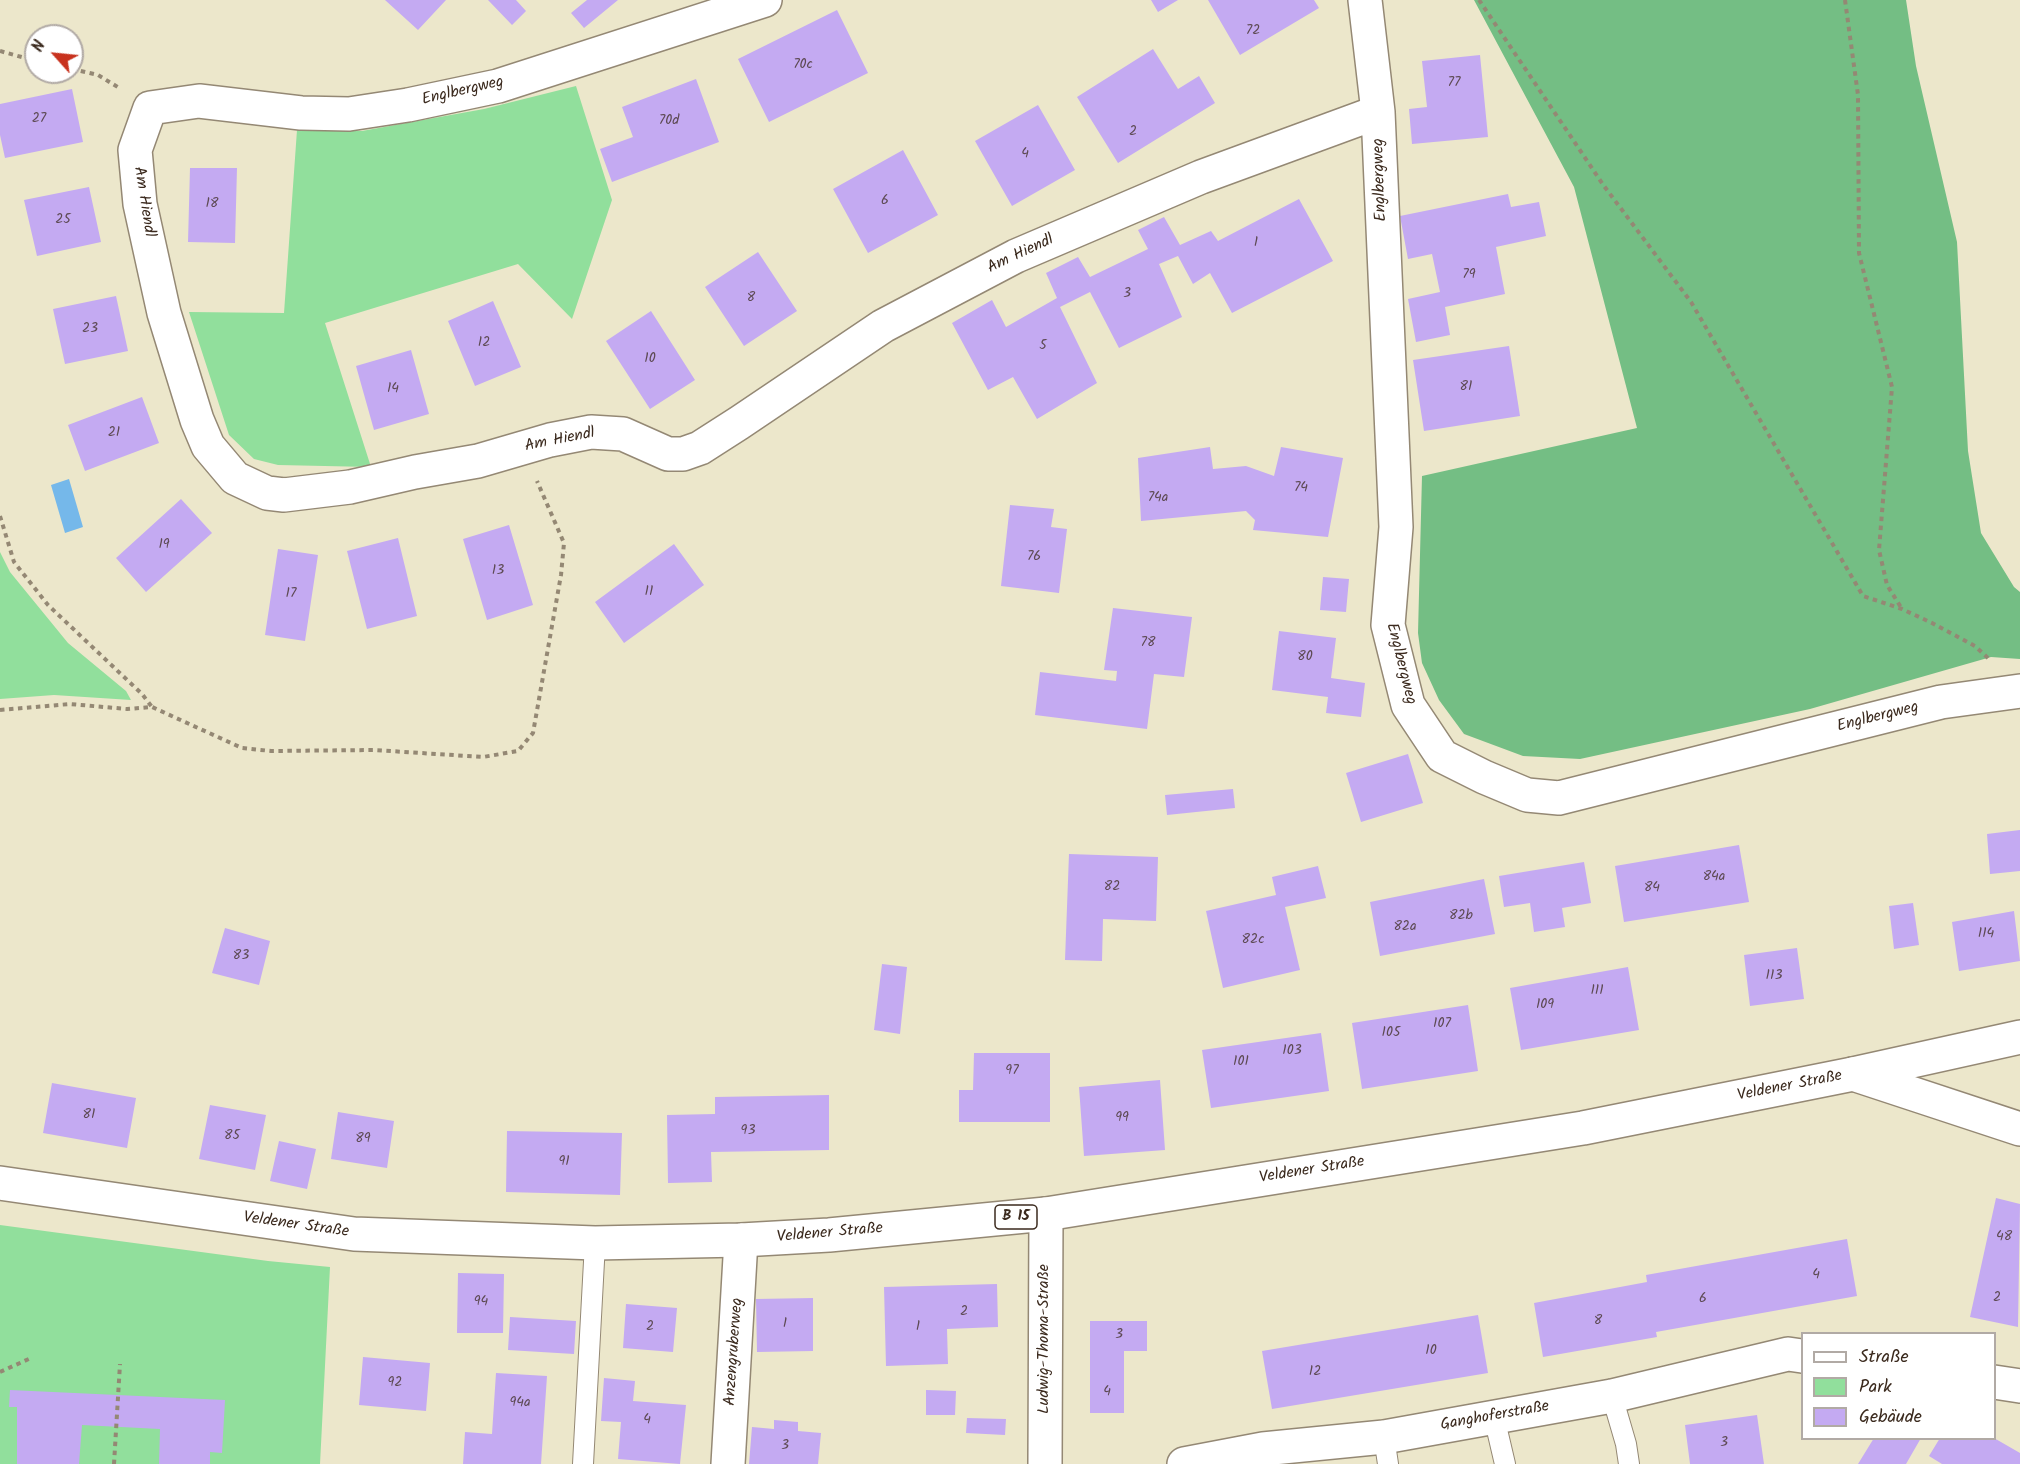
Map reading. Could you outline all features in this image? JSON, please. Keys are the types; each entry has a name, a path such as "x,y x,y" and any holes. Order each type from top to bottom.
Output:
{"street":[{"name":"Englbergweg","path":"150,108 199,101 301,113 349,114 408,105 498,86 625,44 708,9 765,0"},
{"name":"Englbergweg","path":"1365,0 1378,112 1396,527 1388,625 1408,705 1442,756 1527,795 1559,798 1941,702 2020,691"},
{"name":"Am Hiendl","path":"150,108 135,150 140,204 164,313 201,429 208,446 235,478 267,493 284,495 350,487 414,472 478,461 591,432 623,434 668,454 683,454 700,448 883,326 1016,256 1201,177 1378,112"},
{"name":"Veldener Straße","path":"0,1183 354,1234 595,1243 741,1240 829,1235 1046,1214 1582,1128 1853,1074 2020,1036"},
{"path":"1853,1074 2020,1129"},
{"name":"Ludwig-Thoma-Straße","path":"1045,1464 1046,1214"},
{"name":"Anzengruberweg","path":"728,1464 741,1240"},
{"name":"Ganghoferstraße","path":"1184,1464 1263,1449 1386,1451 1494,1417 1612,1396 1788,1354 1801,1356"},
{"path":"1996,1382 2020,1386"}],"lane":[{"path":"583,1464 595,1243"},
{"path":"1612,1396 1626,1444 1629,1464"},
{"path":"1494,1417 1505,1464"}],"path":[{"path":"1479,0 1604,186 1692,302 1863,596 1902,609 1975,646 1998,667"},
{"path":"1845,0 1858,95 1859,253 1892,387 1880,550 1887,585 1902,609"},
{"path":"0,51 24,58"},
{"path":"84,72 98,75 150,108"},
{"path":"0,516 14,562 48,605 142,694 152,707 242,748 272,751 374,750 483,758 518,751 533,733 561,574 564,543 522,448"},
{"path":"0,710 70,704 127,709 152,707"},
{"path":"0,1372 31,1358"},
{"path":"114,1464 120,1364"}],"green space":[{"path":"1474,0 1906,0 1916,66 1957,242 1968,451 1981,533 2014,587 2020,592 2020,659 1991,657 1810,709 1580,759 1523,756 1464,734 1439,700 1422,663 1418,633 1422,476 1637,428 1574,187"},
{"path":"576,86 612,200 572,319 518,264 325,323 371,467 278,465 254,459 229,435 189,312 284,313 297,130 362,131 484,109"},
{"path":"0,552 10,572 68,643 126,691 131,700 54,695 0,699"},
{"path":"0,1225 268,1261 330,1267 320,1464 0,1464"}],"water":[{"path":"69,479 83,527 65,533 51,485"}],"building":[{"path":"385,0 446,0 418,30"},
{"path":"488,0 516,0 526,11 512,25"},
{"path":"587,0 618,0 584,28 571,13"},
{"path":"1151,0 1178,0 1158,12"},
{"path":"1208,0 1314,0 1319,8 1240,55"},
{"path":"837,10 868,73 769,122 738,59"},
{"path":"1153,49 1178,89 1199,76 1215,103 1118,163 1077,97"},
{"path":"1480,55 1488,137 1412,144 1409,109 1427,107 1422,61"},
{"path":"696,79 719,142 612,182 600,149 633,137 622,107"},
{"path":"72,89 83,142 5,158 0,135 0,104"},
{"path":"1038,105 1075,170 1012,206 975,141"},
{"path":"903,150 938,215 868,253 833,189"},
{"path":"190,168 237,168 235,243 188,242"},
{"path":"89,187 101,242 37,256 24,200"},
{"path":"1508,194 1511,207 1539,202 1546,236 1496,247 1505,294 1445,307 1450,335 1416,342 1408,299 1440,292 1432,254 1408,259 1400,216"},
{"path":"1299,199 1333,261 1232,313 1210,273 1193,284 1178,256 1159,264 1182,317 1119,348 1090,292 1060,307 1097,383 1037,419 1013,377 988,390 952,323 992,300 1006,327 1057,298 1046,273 1078,257 1090,277 1148,249 1138,230 1164,217 1180,245 1211,231 1218,241"},
{"path":"758,252 797,311 744,346 705,287"},
{"path":"116,296 128,351 65,364 53,309"},
{"path":"493,301 521,367 475,386 448,321"},
{"path":"651,311 695,380 650,409 606,341"},
{"path":"1509,346 1520,416 1424,431 1413,360"},
{"path":"411,350 429,414 374,430 356,366"},
{"path":"142,397 159,443 85,471 68,425"},
{"path":"1210,447 1213,469 1246,466 1274,476 1281,447 1343,458 1328,537 1253,530 1255,520 1246,511 1141,521 1138,458"},
{"path":"181,499 212,533 146,592 116,558"},
{"path":"1010,505 1054,509 1051,527 1067,529 1059,593 1001,586"},
{"path":"509,525 533,605 487,620 463,539"},
{"path":"398,538 417,616 367,629 347,551"},
{"path":"674,544 704,585 624,643 595,602"},
{"path":"278,549 318,555 305,641 265,635"},
{"path":"1323,577 1349,579 1346,612 1320,610"},
{"path":"1113,608 1192,617 1184,677 1154,674 1147,729 1035,715 1040,672 1116,681 1117,671 1104,670"},
{"path":"1279,631 1336,638 1331,678 1365,683 1361,717 1326,713 1328,697 1272,690"},
{"path":"1408,754 1423,803 1361,822 1346,773"},
{"path":"1233,789 1235,808 1167,815 1165,795"},
{"path":"2020,830 2020,871 1990,874 1987,834"},
{"path":"1739,845 1749,902 1624,922 1615,866"},
{"path":"1069,854 1158,857 1156,921 1103,919 1102,961 1065,960"},
{"path":"1584,862 1591,903 1562,908 1565,927 1534,932 1530,903 1504,907 1499,876"},
{"path":"1318,866 1326,898 1285,907 1300,970 1223,988 1206,911 1276,895 1272,877"},
{"path":"1484,879 1495,934 1380,956 1370,902"},
{"path":"1913,903 1919,945 1894,949 1889,906"},
{"path":"2014,911 2020,961 1959,971 1952,922"},
{"path":"225,928 270,941 259,985 212,973"},
{"path":"1797,948 1804,999 1750,1006 1744,955"},
{"path":"882,964 907,967 900,1034 874,1030"},
{"path":"1628,967 1639,1030 1521,1050 1510,988"},
{"path":"1468,1005 1478,1071 1362,1089 1352,1023"},
{"path":"1321,1033 1329,1091 1211,1108 1202,1050"},
{"path":"974,1053 1050,1053 1050,1122 959,1122 959,1090 973,1090"},
{"path":"1160,1080 1165,1150 1084,1156 1079,1087"},
{"path":"52,1083 136,1098 127,1148 43,1133"},
{"path":"829,1095 829,1150 711,1152 712,1182 668,1183 667,1115 715,1114 715,1097"},
{"path":"210,1105 266,1115 255,1170 199,1159"},
{"path":"338,1112 394,1121 387,1168 331,1159"},
{"path":"507,1131 622,1133 620,1195 506,1192"},
{"path":"279,1141 316,1149 307,1189 270,1181"},
{"path":"1996,1198 2020,1204 2018,1327 1970,1317"},
{"path":"1847,1239 1857,1296 1656,1332 1657,1337 1543,1357 1534,1303 1647,1282 1646,1275"},
{"path":"458,1273 504,1274 503,1333 457,1333"},
{"path":"997,1284 998,1327 947,1329 948,1364 886,1366 884,1287"},
{"path":"813,1298 813,1351 757,1352 756,1299"},
{"path":"626,1304 677,1308 673,1352 623,1348"},
{"path":"1478,1315 1488,1373 1272,1409 1262,1351"},
{"path":"510,1317 576,1321 574,1354 508,1350"},
{"path":"1090,1321 1147,1321 1147,1351 1124,1351 1124,1413 1090,1413"},
{"path":"363,1357 430,1363 426,1411 359,1405"},
{"path":"496,1373 547,1376 541,1464 463,1464 465,1432 492,1434"},
{"path":"604,1378 635,1381 633,1401 686,1405 680,1464 618,1459 621,1422 601,1421"},
{"path":"10,1390 225,1400 222,1453 210,1452 210,1464 159,1464 160,1429 82,1425 79,1464 17,1464 17,1407 9,1407"},
{"path":"926,1390 956,1391 955,1415 926,1415"},
{"path":"1757,1415 1764,1464 1690,1464 1685,1425"},
{"path":"967,1418 1006,1419 1005,1435 966,1433"},
{"path":"774,1420 798,1422 798,1431 821,1433 818,1464 749,1464 752,1427 774,1429"},
{"path":"1996,1439 2020,1453 2020,1464 1942,1464 1929,1456 1939,1440"},
{"path":"1873,1440 1920,1440 1906,1464 1858,1464"}]}
